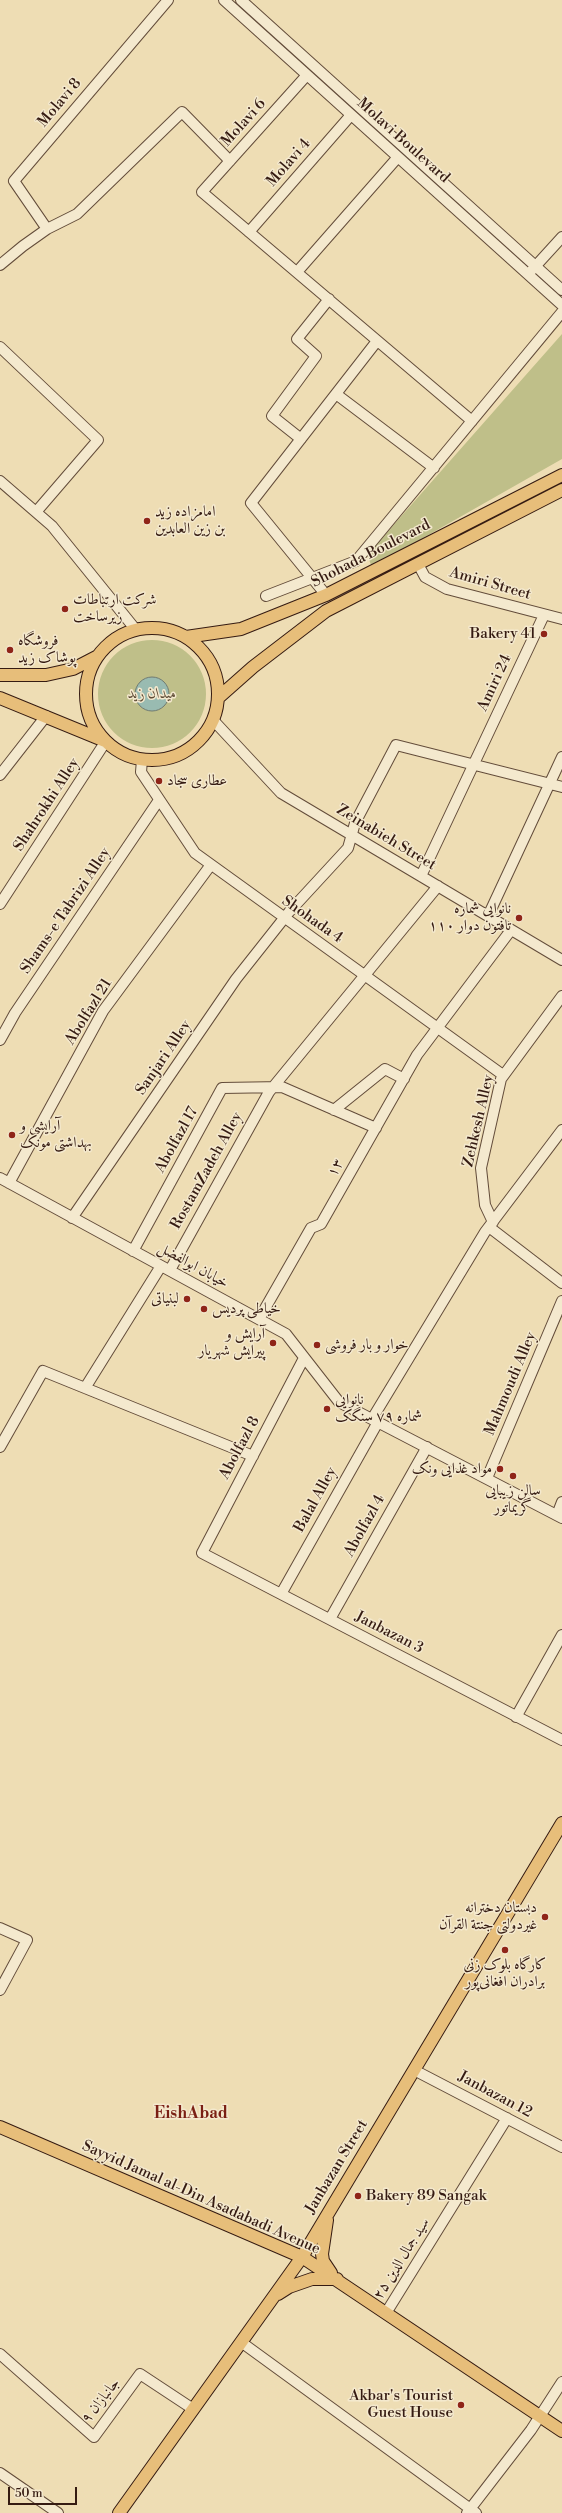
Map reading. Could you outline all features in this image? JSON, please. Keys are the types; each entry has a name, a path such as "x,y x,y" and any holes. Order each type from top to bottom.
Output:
{"main road":[{"name":"Shohada Boulevard","path":"186,637 241,629 326,595 562,475"},
{"name":"Shohada Boulevard","path":"218,698 253,667 326,611 562,490"},
{"path":"523,495 529,507"},
{"path":"0,675 46,675 73,669 98,656 115,640 136,630 150,628 165,629 186,637 199,647 211,663 217,682 218,698 213,720 202,738 185,752 165,759 142,760 121,753 106,741 92,722 86,700 88,676 98,656"},
{"path":"0,698 106,741"},
{"name":"Janbazan Street","path":"119,2513 302,2257 562,1823"},
{"name":"Sayyid Jamal al-Din Asadabadi Avenue","path":"0,2127 302,2257 562,2431"},
{"path":"329,2212 322,2254 328,2269 337,2279"},
{"path":"274,2297 289,2287 312,2279 337,2279"}],"street":[{"name":"Molavi 8","path":"47,229 14,181 168,0"},
{"name":"Molavi Boulevard","path":"224,0 562,305"},
{"name":"Molavi Boulevard","path":"241,0 562,290"},
{"path":"250,23 257,15"},
{"name":"Molavi 6","path":"249,232 202,192 307,75"},
{"path":"0,265 47,229 77,214 182,112 230,161"},
{"name":"Molavi 4","path":"249,232 351,115"},
{"path":"297,272 398,157"},
{"path":"249,232 472,421"},
{"path":"528,274 562,237"},
{"path":"301,439 272,416 316,356 297,339 328,299"},
{"path":"266,596 356,561 562,312"},
{"path":"326,595 251,503 378,340"},
{"path":"0,347 98,440 36,512"},
{"path":"336,394 434,468"},
{"path":"0,481 52,526 136,630"},
{"path":"356,561 367,575"},
{"name":"Amiri Street","path":"418,564 425,577 446,589 562,619"},
{"name":"Amiri 24","path":"421,876 544,614"},
{"path":"0,775 46,716"},
{"name":"Zeinabieh Street","path":"213,720 280,793 511,930 561,955"},
{"name":"Shahrokhi Alley","path":"0,904 106,741"},
{"name":"Sanjari Alley","path":"72,1218 236,979 284,919 348,848 355,823 396,745 473,765"},
{"path":"488,916 562,758"},
{"name":"Shohada 4","path":"142,760 141,772 195,854 503,1075"},
{"path":"473,765 562,787"},
{"name":"Shams-e Tabrizi Alley","path":"0,1040 15,1013 159,800"},
{"name":"Abolfazl 21","path":"4,1181 103,1011 210,866"},
{"name":"RostamZadeh Alley","path":"86,1388 165,1268 272,1087 438,886"},
{"name":"۱۳","path":"259,1319 311,1228 321,1224 404,1079 437,1028 511,930"},
{"name":"Zehkesh Alley","path":"491,1224 485,1205 481,1168 503,1075 562,996"},
{"path":"334,1110 385,1069 404,1079"},
{"path":"272,1087 282,1087 376,1128"},
{"name":"Abolfazl 17","path":"133,1250 222,1088 272,1087"},
{"name":"Balal Alley","path":"281,1594 375,1420 491,1224 562,1130"},
{"name":"خیابان ابوالفضل","path":"4,1181 286,1334 339,1402 559,1516"},
{"path":"491,1224 562,1283"},
{"name":"Mahmoudi Alley","path":"487,1478 562,1301"},
{"name":"Abolfazl 8","path":"202,1553 304,1358"},
{"path":"0,1447 43,1371 253,1456"},
{"name":"Abolfazl 4","path":"330,1620 427,1447"},
{"path":"559,1516 562,1502"},
{"name":"Janbazan 3","path":"202,1553 562,1740"},
{"path":"516,1717 562,1635"},
{"path":"0,1928 27,1940 0,1990"},
{"name":"Janbazan 12","path":"414,2070 562,2147"},
{"name":"سید جمال الدین ۲۵","path":"386,2313 507,2118"},
{"path":"241,2342 356,2425 471,2511 540,2416 562,2382"},
{"name":"جانبازان ۹","path":"0,2354 94,2437 140,2374 193,2409"},
{"path":"0,2473 57,2513"}],"green space":[{"path":"562,334 562,459 372,567 367,555"},
{"name":"میدان زید","path":"152,640 173,644 190,656 202,673 206,694 202,715 190,732 173,744 152,748 131,744 114,732 102,715 98,694 102,673 114,656 131,644"}],"water":[{"path":"149,677 155,677 159,678 166,684 169,694 168,701 162,708 155,711 149,711 145,710 138,704 135,697 135,691 136,687 142,680"}],"place":[{"name":"امامزاده زید بن زین العابدین","path":"147,521"},
{"name":"شرکت ارتباطات زیرساخت","path":"65,609"},
{"name":"Bakery 41","path":"544,634"},
{"name":"فروشگاه پوشاک زید","path":"10,650"},
{"name":"عطاری سجاد","path":"159,781"},
{"name":"نانوایی شماره ۱۱۰ تافتون دوار","path":"519,918"},
{"name":"آرایشی و بهداشتی مونک","path":"12,1135"},
{"name":"لبنیاتی","path":"187,1299"},
{"name":"خیاطی پردیس","path":"204,1309"},
{"name":"آرایش و پیرایش شهریار","path":"273,1343"},
{"name":"خوار و بار فروشی","path":"317,1345"},
{"name":"نانوایی شماره ۷۹ سنگک","path":"327,1409"},
{"name":"مواد غذایی ونک","path":"500,1469"},
{"name":"سالن زیبایی گریماتور","path":"513,1476"},
{"name":"دبستان دخترانه غیردولتی جنتة القرآن","path":"545,1917"},
{"name":"کارگاه بلوک زنی برادران افغانی‌پور","path":"505,1950"},
{"name":"Bakery 89 Sangak","path":"358,2196"},
{"name":"Akbar's Tourist Guest House","path":"461,2405"}],"district":[{"name":"EishAbad","path":"191,2114"}]}
